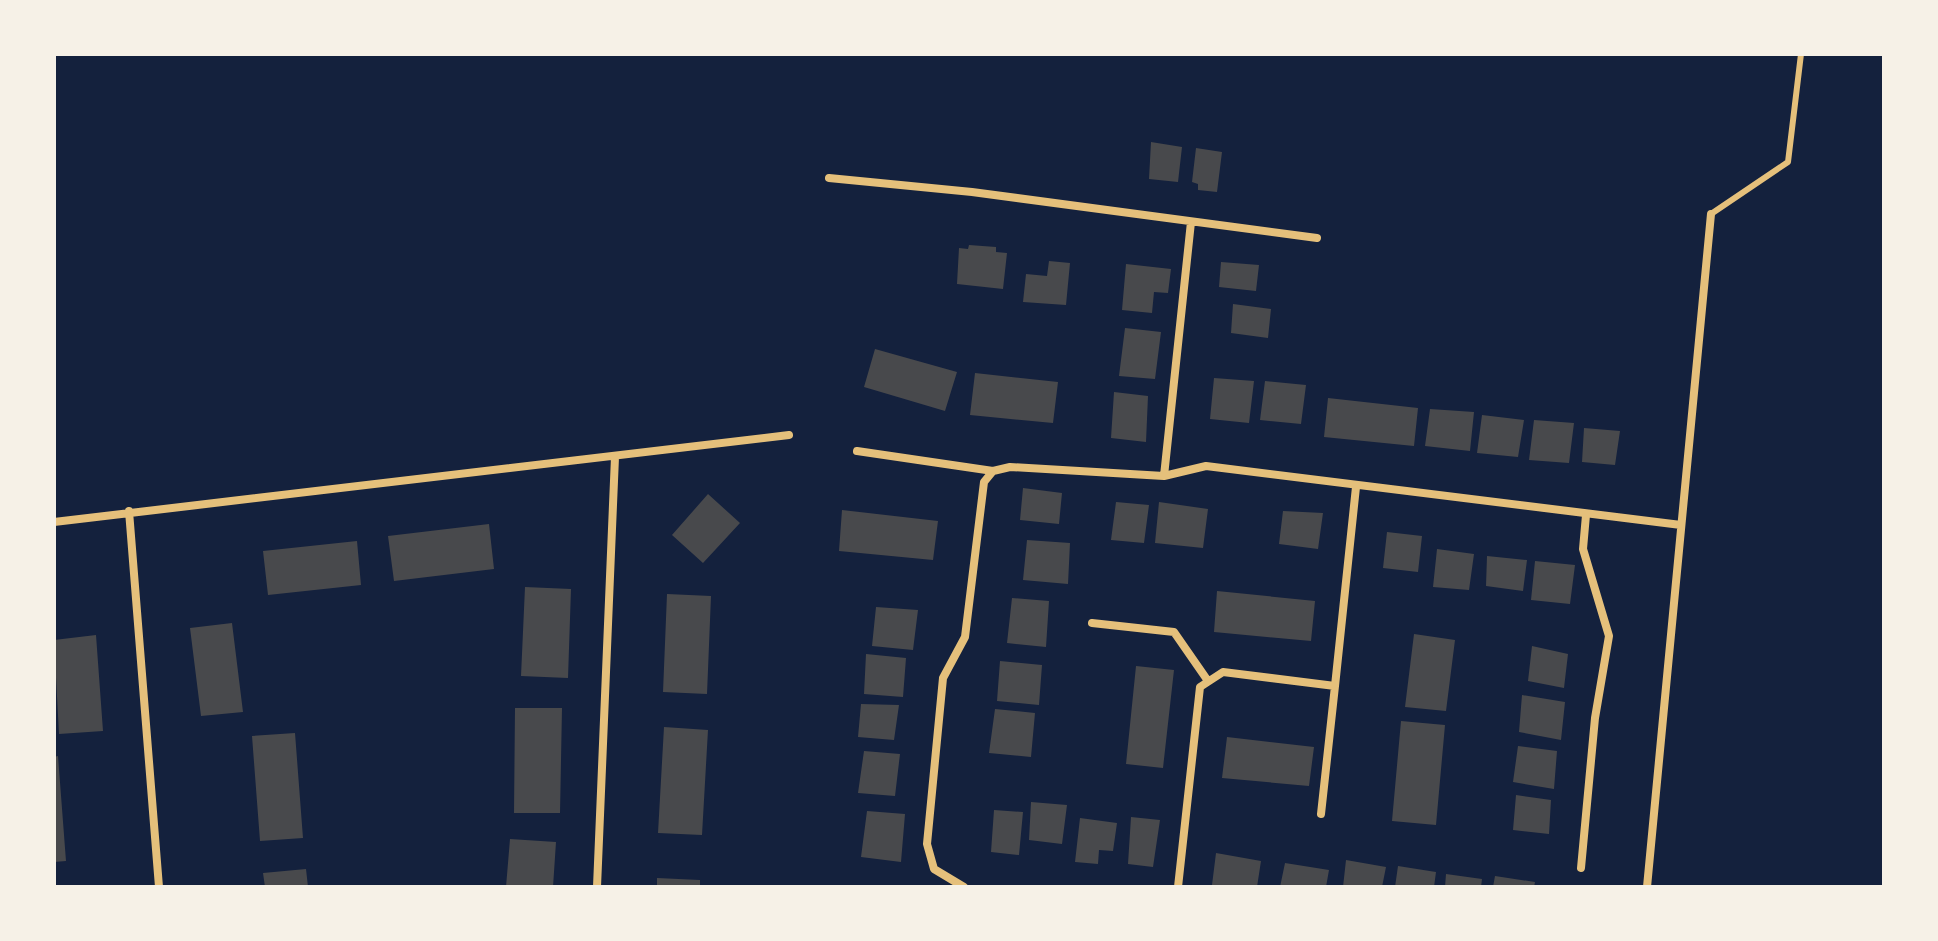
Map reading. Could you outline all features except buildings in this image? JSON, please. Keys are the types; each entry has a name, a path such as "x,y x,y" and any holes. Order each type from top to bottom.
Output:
{"street":[{"path":"829,178 1317,238"},
{"path":"1647,887 1711,214"},
{"path":"1164,476 1191,222"},
{"path":"54,522 789,435"},
{"path":"857,451 993,471 1010,467 1164,476 1206,466 1681,525"},
{"path":"597,887 615,457"},
{"path":"964,887 948,884 934,869 927,844 943,678 965,637 984,482 993,471"},
{"path":"1321,814 1356,487"},
{"path":"129,511 159,887"},
{"path":"1581,868 1595,718 1609,636 1583,549 1586,515"},
{"path":"1092,623 1174,632 1208,681"},
{"path":"1178,887 1200,687 1223,672 1335,686"}],"lane":[{"path":"1711,214 1788,162 1801,54"}]}
